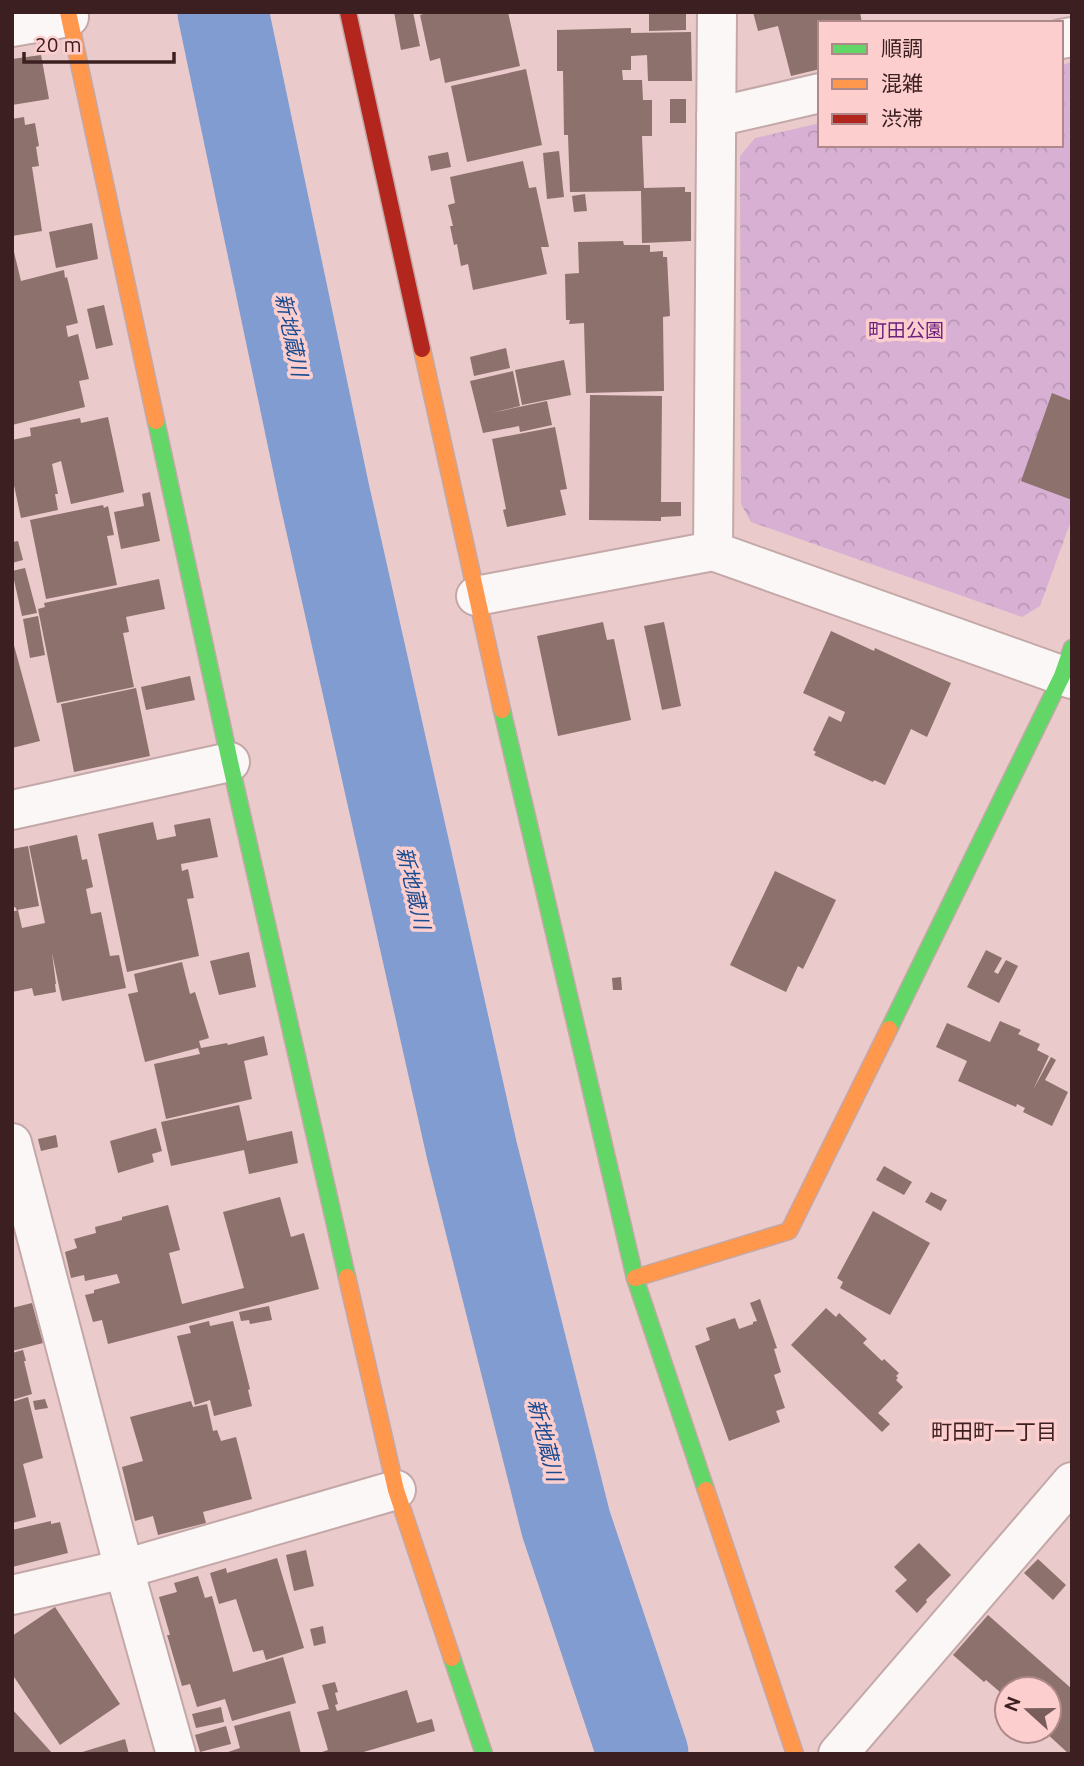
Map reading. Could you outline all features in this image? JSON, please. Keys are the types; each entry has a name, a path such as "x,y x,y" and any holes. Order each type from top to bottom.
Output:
{"street":[{"path":"348,12 476,596 635,1278 795,1754"},
{"path":"713,551 717,12"},
{"path":"12,27 68,15 230,762 396,1490 484,1754"},
{"path":"716,117 818,93"},
{"path":"476,596 713,551 1068,668 789,1231 635,1278"},
{"path":"12,810 230,762"},
{"path":"12,1143 124,1569 176,1754"},
{"path":"838,1754 1072,1482"},
{"path":"12,1595 124,1569 396,1490"}],"green space":[{"name":"町田公園","path":"1072,62 1072,518 1040,606 1022,617 751,522 741,504 740,156 755,138 818,123 818,147 1063,147 1063,64"}],"building":[{"path":"394,12 413,12 420,46 401,50"},
{"path":"430,12 508,12 520,66 445,83 440,58 430,61 420,15"},
{"path":"649,12 686,12 686,30 649,31"},
{"path":"753,12 860,12 862,21 818,21 818,69 791,76 778,26 758,31"},
{"path":"631,28 631,33 691,32 692,81 648,81 647,55 631,56 631,70 622,70 623,80 642,80 643,100 652,100 652,136 642,136 644,188 685,187 685,192 691,192 691,241 642,243 641,191 570,192 568,135 564,135 563,71 557,71 557,30"},
{"path":"41,55 49,99 12,105 12,59"},
{"path":"526,69 542,145 467,162 451,86"},
{"path":"670,99 686,99 686,123 670,123"},
{"path":"24,117 25,125 35,123 39,146 36,147 39,166 32,167 42,231 12,236 12,119"},
{"path":"559,151 564,197 547,199 543,153"},
{"path":"448,152 451,167 431,171 428,156"},
{"path":"523,161 529,188 536,187 549,247 541,247 547,274 473,290 468,264 461,266 450,226 453,226 448,205 455,203 450,177"},
{"path":"585,194 587,211 574,212 572,196"},
{"path":"92,223 98,259 56,268 49,232"},
{"path":"623,241 624,245 650,245 650,252 663,251 663,257 667,257 670,316 663,317 664,391 586,393 584,323 569,324 570,320 566,320 565,274 579,273 578,242"},
{"path":"13,248 21,281 64,270 78,323 66,326 68,337 78,334 89,379 79,381 85,407 12,425"},
{"path":"104,305 113,345 96,349 87,309"},
{"path":"506,348 510,368 474,376 470,357"},
{"path":"564,360 571,395 522,405 515,370"},
{"path":"513,371 520,406 491,413 547,401 552,425 520,432 519,426 483,433 470,381"},
{"path":"1052,393 1072,401 1072,500 1021,481"},
{"path":"590,395 662,396 661,502 681,502 681,516 661,517 661,521 589,520"},
{"path":"108,417 124,492 71,504 61,461 52,464 58,510 21,518 12,476 12,440 31,436 30,428 80,418 81,423"},
{"path":"555,427 567,489 560,490 566,515 507,527 492,439"},
{"path":"150,492 160,541 121,549 114,512 144,506 142,494"},
{"path":"103,505 104,508 108,506 114,535 107,536 117,585 46,599 30,520"},
{"path":"18,541 23,560 12,563 12,542"},
{"path":"25,568 37,613 22,616 12,571"},
{"path":"159,579 165,609 126,617 129,632 123,633 134,687 57,703 38,609 45,607 44,603"},
{"path":"38,616 45,655 30,658 23,619"},
{"path":"603,622 607,640 614,639 631,720 558,736 537,636"},
{"path":"664,622 681,706 662,710 644,626"},
{"path":"831,631 951,683 927,737 911,729 885,785 814,755 816,752 813,750 829,716 841,722 845,712 803,693"},
{"path":"12,638 40,741 12,748"},
{"path":"190,676 195,700 146,710 141,687"},
{"path":"136,688 150,756 74,772 61,704"},
{"path":"210,818 218,857 181,864 182,871 188,869 194,898 187,899 199,956 127,972 98,834 153,822 157,840 176,836 174,825"},
{"path":"77,835 82,860 87,859 93,887 86,889 91,914 101,912 110,956 119,955 126,988 62,1001 52,953 56,992 34,996 32,988 12,992 12,912 18,910 22,928 45,923 29,846"},
{"path":"28,846 39,906 17,910 12,907 12,849"},
{"path":"775,871 836,900 803,969 798,966 786,992 730,965"},
{"path":"986,950 1002,958 994,972 998,974 1006,960 1018,966 999,1003 967,987"},
{"path":"249,952 256,987 219,995 210,961"},
{"path":"182,962 190,994 195,992 209,1038 199,1041 201,1048 228,1045 264,1036 268,1055 244,1061 252,1099 166,1119 154,1064 200,1054 198,1048 145,1062 128,994 138,992 134,974"},
{"path":"621,977 622,990 613,990 612,978"},
{"path":"1000,1021 1021,1030 1018,1034 1040,1044 1037,1050 1049,1056 1033,1090 1051,1057 1056,1060 1045,1080 1068,1092 1052,1126 1023,1112 1025,1108 1017,1104 1016,1107 958,1081 967,1061 936,1047 947,1023 990,1042"},
{"path":"239,1105 247,1141 292,1131 298,1163 249,1174 244,1150 171,1166 161,1122"},
{"path":"156,1128 162,1151 152,1154 154,1162 118,1173 110,1141"},
{"path":"56,1135 58,1147 41,1151 38,1139"},
{"path":"884,1166 912,1182 904,1195 876,1180"},
{"path":"931,1192 947,1200 941,1211 925,1202"},
{"path":"280,1197 291,1237 304,1233 319,1289 108,1344 102,1320 93,1322 85,1295 120,1283 117,1274 85,1281 84,1275 71,1278 65,1252 77,1248 74,1239 96,1233 95,1227 122,1220 122,1217 168,1205 180,1250 169,1253 182,1304 244,1288 223,1212"},
{"path":"873,1211 930,1243 890,1315 840,1288 843,1282 837,1278"},
{"path":"760,1299 777,1348 774,1349 781,1372 774,1375 785,1408 776,1411 780,1422 729,1441 695,1346 710,1340 706,1328 735,1318 739,1329 753,1324 757,1321 750,1303"},
{"path":"32,1303 43,1343 12,1351 12,1308"},
{"path":"269,1306 272,1320 250,1324 249,1320 241,1321 239,1312"},
{"path":"826,1308 836,1317 839,1313 867,1339 863,1343 899,1373 896,1380 903,1387 878,1413 890,1424 882,1432 791,1345"},
{"path":"209,1321 210,1326 233,1321 252,1406 214,1416 210,1400 195,1405 177,1336 191,1333 189,1326"},
{"path":"23,1350 32,1394 12,1400 12,1353"},
{"path":"28,1397 43,1458 23,1464 36,1517 12,1523 12,1402"},
{"path":"45,1399 48,1408 35,1410 33,1401"},
{"path":"191,1401 193,1407 207,1404 213,1431 217,1430 221,1441 236,1437 252,1499 203,1512 206,1523 158,1535 153,1516 135,1521 122,1467 143,1461 130,1417"},
{"path":"51,1521 51,1524 60,1522 68,1553 12,1567 12,1530"},
{"path":"919,1543 951,1575 917,1613 895,1591 907,1580 894,1567"},
{"path":"306,1550 314,1586 294,1591 286,1555"},
{"path":"277,1558 304,1648 266,1660 263,1650 253,1652 236,1599 219,1604 210,1573 226,1568 227,1573"},
{"path":"1038,1559 1066,1585 1053,1600 1024,1573"},
{"path":"198,1576 205,1598 212,1596 233,1672 283,1657 296,1703 232,1721 225,1699 197,1707 190,1684 182,1686 159,1597 177,1592 174,1583"},
{"path":"55,1607 120,1704 60,1745 12,1674 12,1636"},
{"path":"988,1615 1056,1675 993,1675 993,1686 986,1680 984,1682 953,1655"},
{"path":"323,1626 326,1643 314,1646 310,1629"},
{"path":"1063,1681 1072,1689 1072,1754 1059,1745 1063,1745"},
{"path":"335,1682 338,1692 335,1693 337,1711 407,1690 417,1723 432,1719 435,1731 357,1754 316,1754 328,1750 317,1712 329,1709 322,1685"},
{"path":"221,1707 224,1722 196,1728 192,1714"},
{"path":"12,1709 53,1754 12,1754"},
{"path":"290,1711 301,1754 222,1754 240,1748 234,1726"},
{"path":"226,1726 231,1744 200,1752 195,1735"},
{"path":"125,1739 129,1754 79,1754 79,1753"}],"waterway":[{"name":"新地蔵川","path":"223,12 324,492 472,1151 566,1524 643,1754"}],"traffic: fast":[{"path":"156,421 347,1277"},
{"path":"889,1029 1062,676 1072,648"},
{"path":"502,710 635,1278 706,1490"},
{"path":"452,1658 484,1754"}],"traffic: slow":[{"path":"68,12 156,421"},
{"path":"422,349 502,710"},
{"path":"635,1278 789,1231 889,1029"},
{"path":"347,1277 396,1490 452,1658"},
{"path":"706,1490 795,1754"}],"traffic: jam":[{"path":"348,12 422,349"}],"district":[{"name":"町田町一丁目","path":"994,1432"}]}
